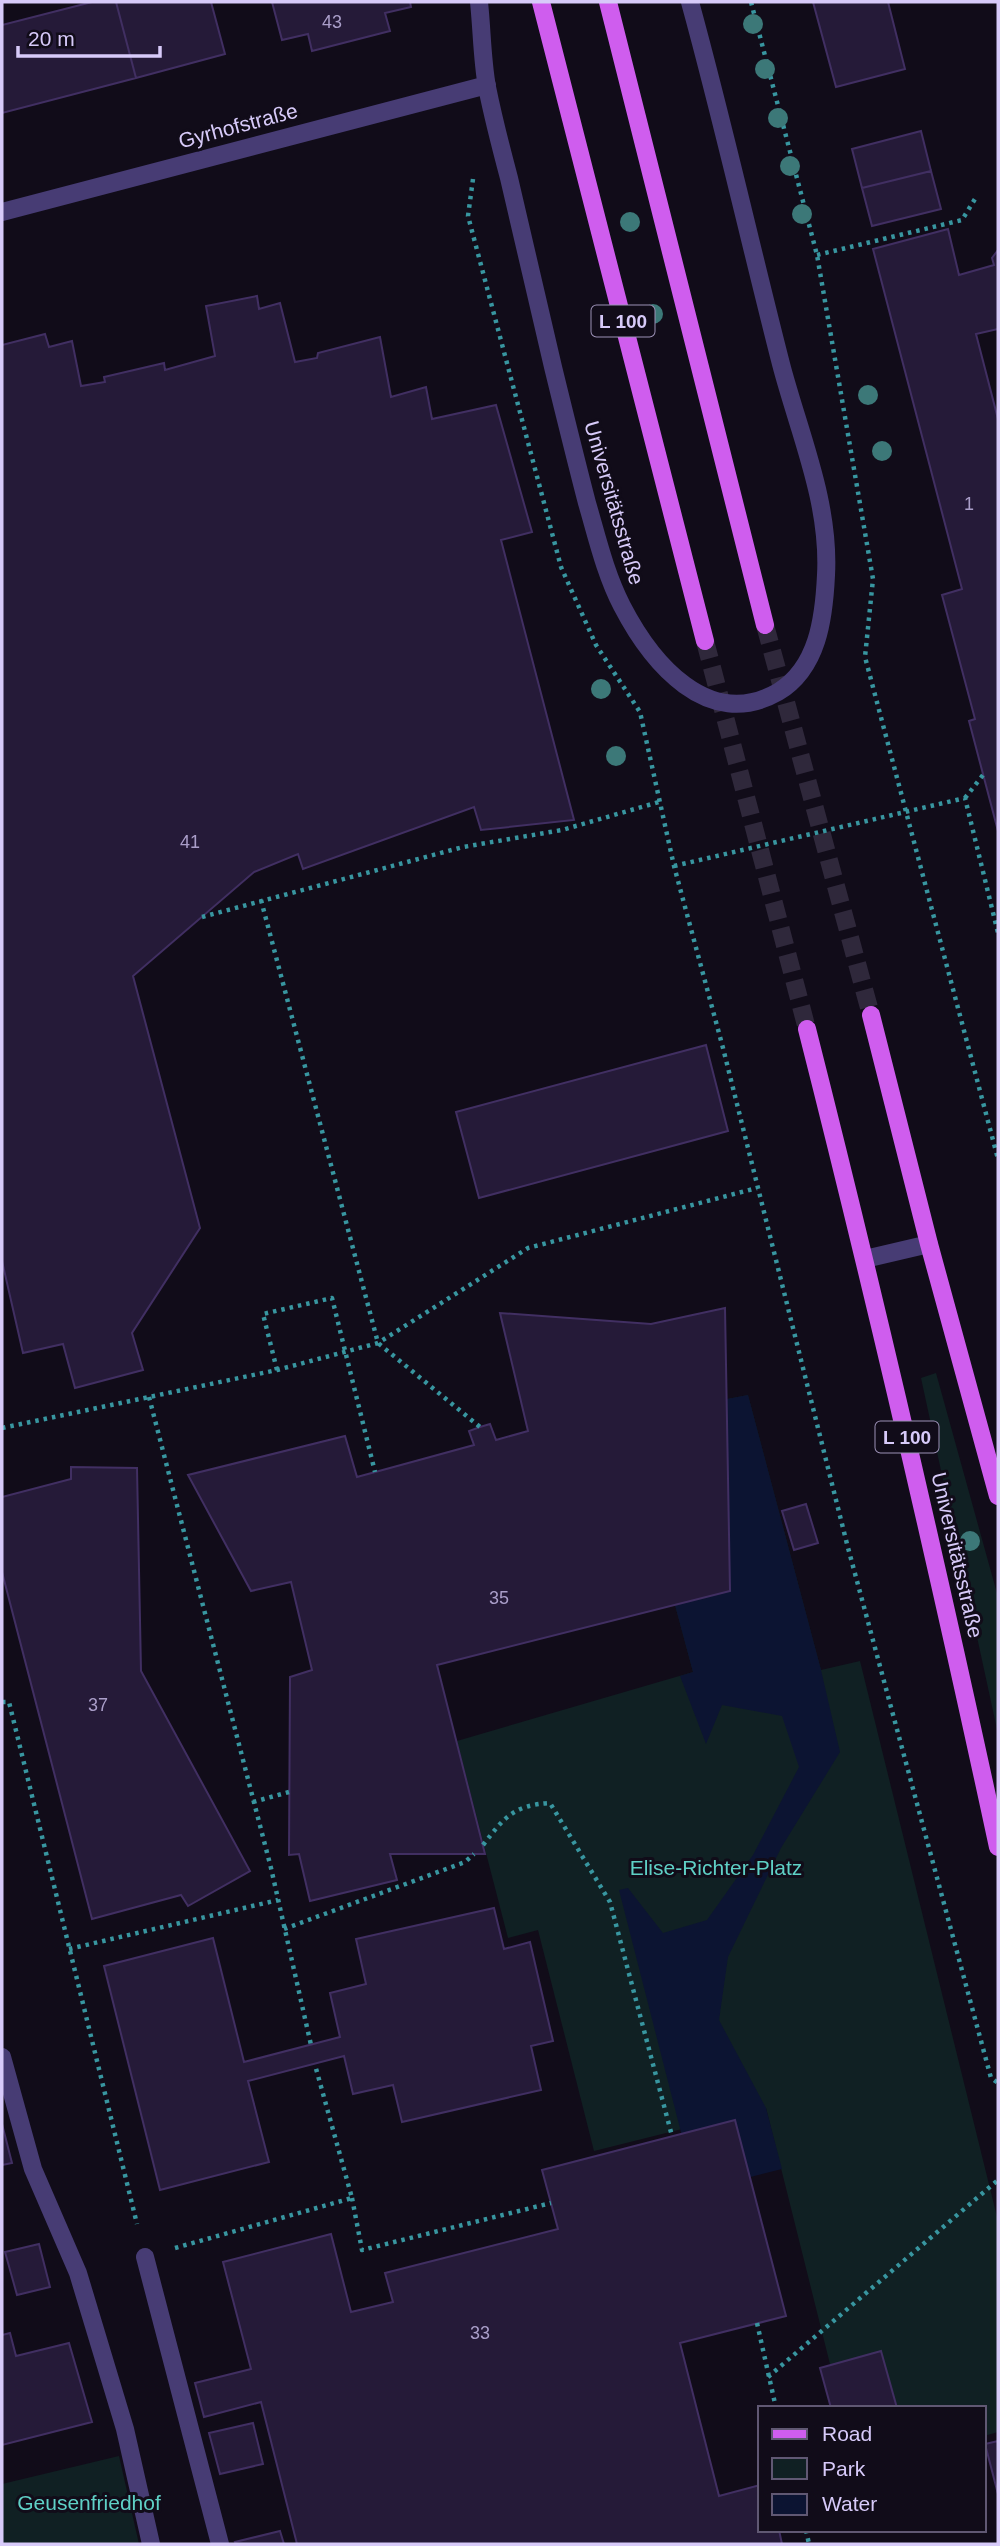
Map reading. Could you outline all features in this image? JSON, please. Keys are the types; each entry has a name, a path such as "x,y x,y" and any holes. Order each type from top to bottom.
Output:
{"main road":[{"name":"L 100","path":"541,2 705,641"},
{"name":"L 100","path":"608,2 765,625"},
{"path":"870,1014 998,1496"},
{"name":"Universitätsstraße","path":"807,1029 865,1259 945,1600 998,1847"}],"street":[{"name":"Universitätsstraße","path":"479,2 486,85 570,438 612,587 637,632 679,682 698,695 720,702 741,704 761,700 781,690 799,676 810,659 818,639 826,576 823,516 782,369 690,2"},
{"name":"Gyrhofstraße","path":"2,212 486,85"},
{"path":"865,1259 929,1244"},
{"path":"2,2057 33,2169 78,2273 125,2430 151,2544"},
{"path":"145,2257 220,2544"}],"path":[{"path":"751,2 817,255 873,579 865,657 998,1158"},
{"path":"817,255 962,220 975,199"},
{"path":"983,775 965,798 674,866 850,1557 987,2064 991,2078 998,2083"},
{"path":"965,798 998,933"},
{"path":"202,917 463,847 562,830 659,802"},
{"path":"261,900 378,1343 480,1427"},
{"path":"2,1428 276,1370 378,1343 528,1248 757,1188"},
{"path":"276,1370 263,1314 332,1298 375,1472"},
{"path":"149,1397 278,1900 311,2045"},
{"path":"2,1702 9,1702 145,2257 352,2198"},
{"path":"253,1802 289,1792"},
{"path":"482,1845 506,1815 528,1804 550,1803 610,1902 672,2136"},
{"path":"284,1929 465,1862 474,1854"},
{"path":"69,1949 278,1900"},
{"path":"315,2065 352,2198 362,2250 551,2203"},
{"path":"768,2377 998,2180"},
{"path":"757,2323 775,2406"}],"green space":[{"path":"936,1373 998,1597 998,1734 921,1378"},
{"name":"Elise-Richter-Platz","path":"748,1395 821,1670 860,1661 998,2221 998,2432 986,2435 986,2406 840,2406 766,2108 594,2151 538,1930 508,1938 457,1741 693,1672 675,1605 730,1591 727,1399"},
{"name":"Geusenfriedhof","path":"119,2456 139,2544 2,2544 2,2484"}],"water":[{"path":"748,1395 840,1752 781,1848 728,1957 719,2020 766,2108 782,2169 696,2191 619,1890 628,1888 663,1933 707,1920 753,1855 799,1767 782,1716 722,1705 706,1744 680,1676 693,1672 675,1605 730,1591 727,1399"}],"building":[{"path":"92,2 116,2 136,78 2,113 2,25"},
{"path":"116,2 211,2 225,54 136,78"},
{"path":"272,2 410,2 411,7 385,13 390,31 312,51 308,34 282,40"},
{"path":"813,2 888,2 905,69 836,87"},
{"path":"921,131 931,171 862,188 852,149"},
{"path":"931,171 941,209 872,226 862,188"},
{"path":"948,229 959,275 994,265 992,258 998,250 998,329 976,334 998,419 998,831 969,721 975,719 942,595 962,589 873,249"},
{"path":"257,296 259,309 280,303 295,362 317,358 318,353 380,337 391,397 426,387 432,419 496,405 532,532 501,540 574,820 481,830 474,807 303,869 298,854 254,872 133,976 200,1228 132,1333 143,1370 75,1388 63,1344 23,1353 2,1261 2,345 45,334 49,347 72,341 81,386 105,382 104,377 164,363 165,370 215,356 206,306"},
{"path":"706,1045 728,1131 479,1198 456,1112"},
{"path":"725,1308 730,1591 437,1665 485,1854 390,1854 397,1880 310,1901 299,1854 289,1855 290,1677 312,1670 291,1582 251,1591 188,1475 345,1436 357,1477 474,1445 469,1431 490,1424 496,1440 528,1431 500,1313 651,1324"},
{"path":"71,1467 137,1468 141,1671 250,1871 188,1906 181,1895 92,1919 2,1572 2,1497 71,1479"},
{"path":"806,1504 818,1543 794,1550 782,1511"},
{"path":"494,1908 504,1949 530,1942 553,2041 531,2046 541,2090 402,2122 393,2085 353,2094 344,2056 248,2081 269,2162 160,2190 104,1966 213,1938 244,2062 340,2037 330,1993 366,1984 356,1939"},
{"path":"735,2120 786,2316 680,2343 719,2496 758,2486 758,2532 779,2532 782,2544 297,2544 261,2402 204,2417 195,2383 251,2369 223,2262 331,2234 351,2312 393,2302 385,2273 558,2229 542,2170"},
{"path":"2,2124 12,2163 2,2165"},
{"path":"39,2244 50,2287 17,2295 5,2252"},
{"path":"10,2333 16,2356 69,2343 92,2422 2,2445 2,2335"},
{"path":"881,2351 896,2406 830,2406 820,2368"},
{"path":"253,2423 263,2464 220,2474 209,2433"},
{"path":"998,2441 998,2494 986,2448 986,2444"},
{"path":"280,2531 284,2544 235,2542"}],"tunnel":[{"path":"765,625 871,1015"},
{"path":"705,641 807,1029"}]}
